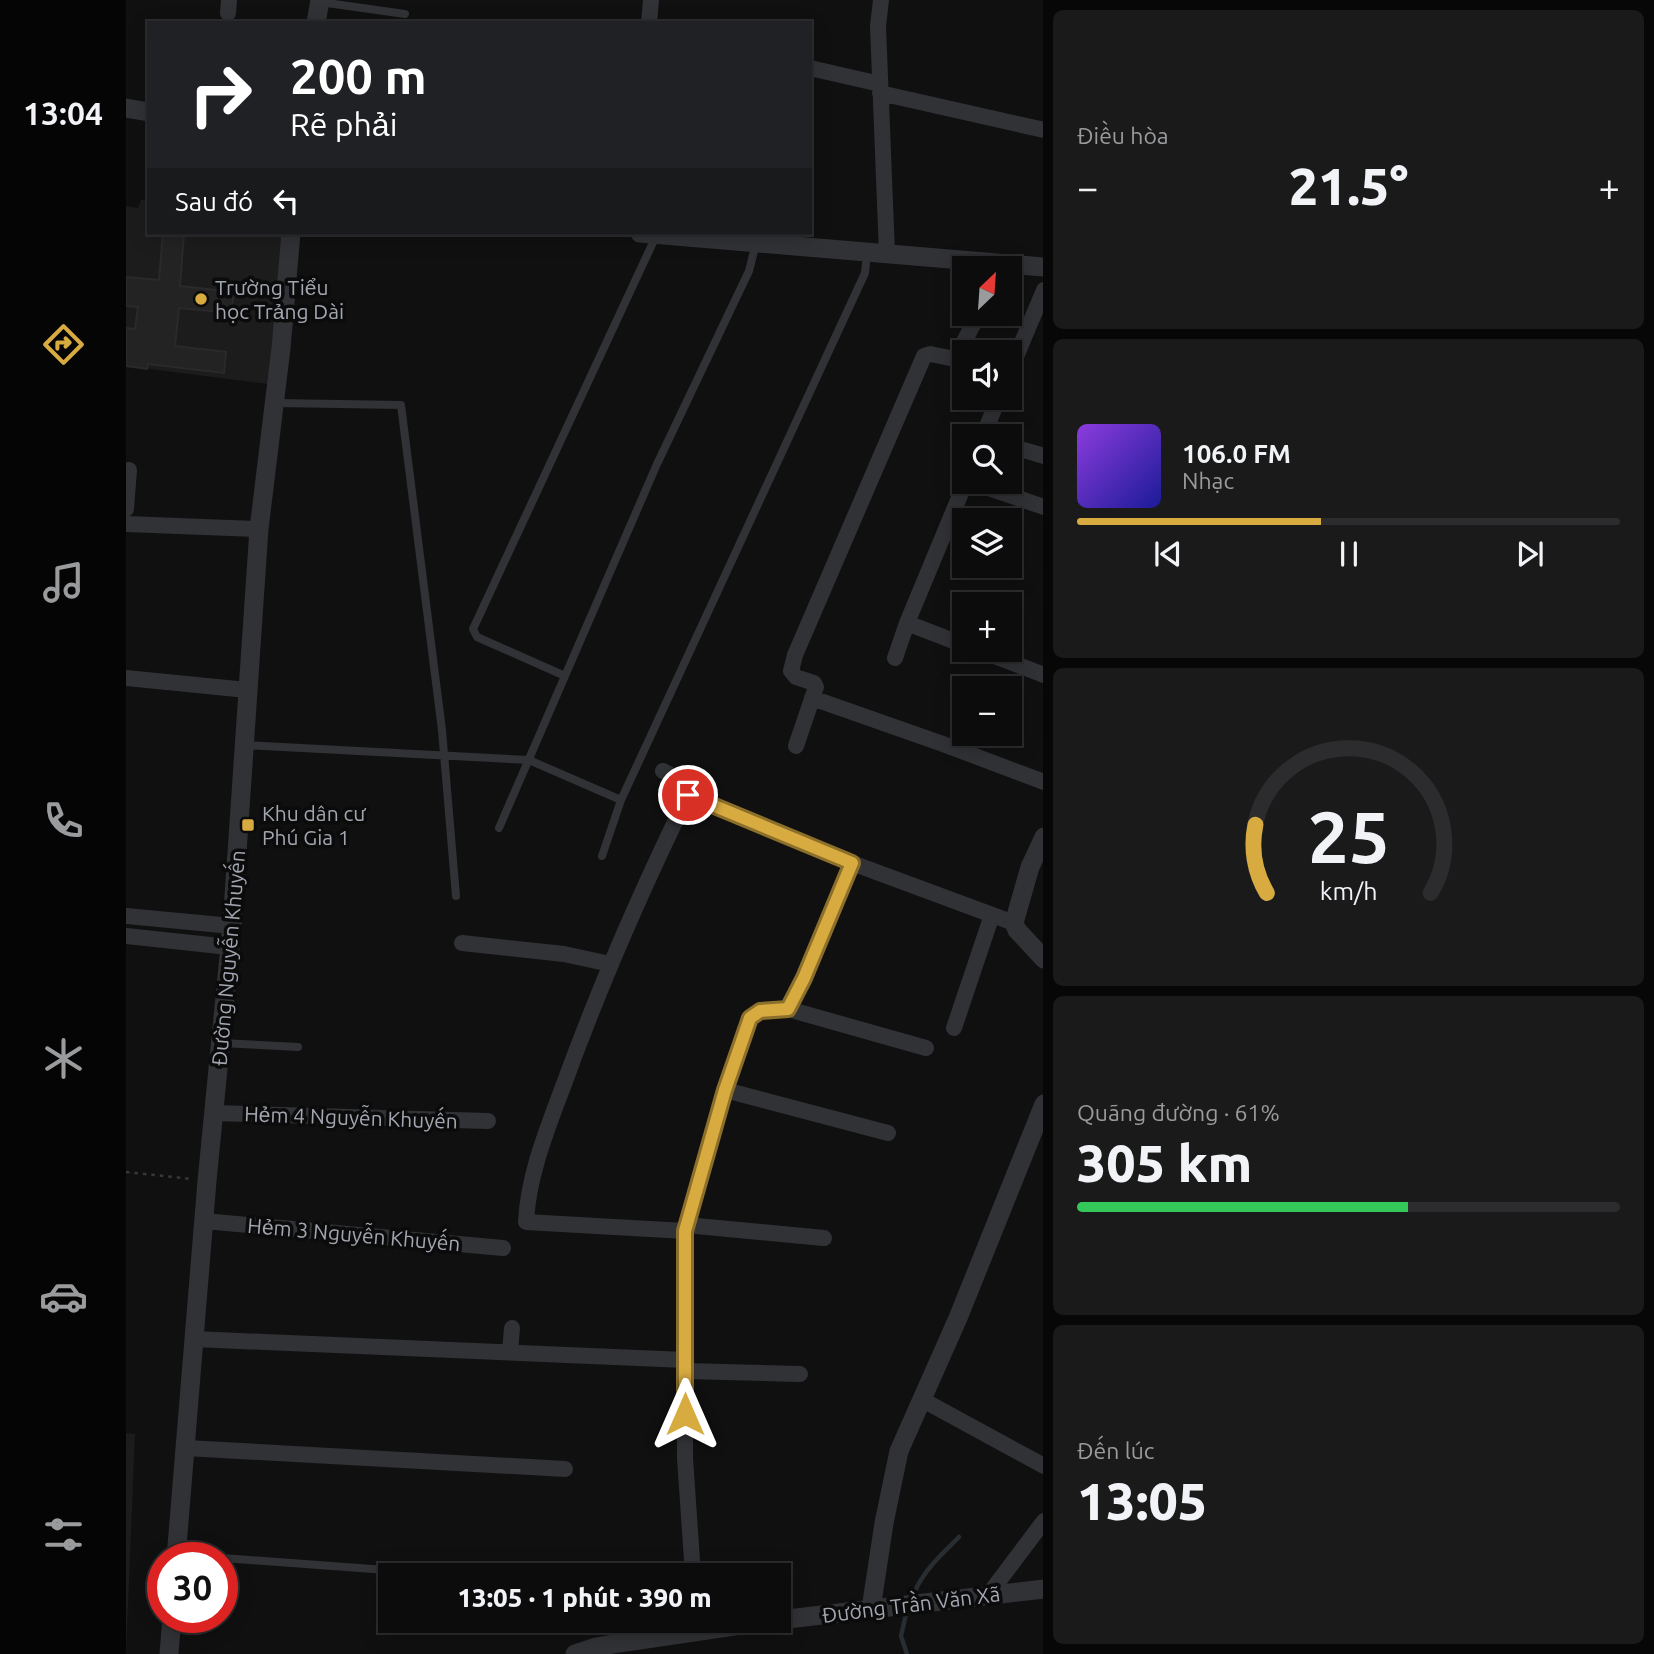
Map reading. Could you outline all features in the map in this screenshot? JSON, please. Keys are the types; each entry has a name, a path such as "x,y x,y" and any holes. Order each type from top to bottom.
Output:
{"street":[{"path":"649,21 652,0"},
{"path":"877,253 880,88 878,26 881,0"},
{"path":"316,21 320,1"},
{"path":"812,69 1043,130"},
{"path":"126,108 147,111"},
{"name":"Đường Nguyễn Khuyến","path":"178,1542 207,1181 232,926 258,529 291,235"},
{"path":"670,235 952,261"},
{"path":"1022,266 1043,267"},
{"path":"1022,342 1043,290"},
{"path":"796,746 815,685 796,677 791,671 791,665 920,363 924,356 930,354 955,359 972,326"},
{"path":"1022,450 1043,456"},
{"path":"126,509 129,470"},
{"path":"895,658 962,494"},
{"path":"1005,494 1043,507"},
{"path":"126,524 258,529"},
{"path":"907,623 952,640"},
{"path":"1010,662 1043,675"},
{"path":"126,678 247,690"},
{"path":"812,698 1043,782"},
{"path":"663,771 690,785 688,795 650,873 591,1011 551,1123 527,1203 526,1222 685,1228 824,1238"},
{"path":"688,795 852,863 1014,923"},
{"path":"1043,837 1030,867 1014,923 1043,959"},
{"path":"788,1009 804,978 852,863"},
{"path":"954,1028 992,915"},
{"path":"126,916 232,926"},
{"path":"126,936 229,947"},
{"path":"462,943 564,954 610,964"},
{"path":"692,1563 685,1458 685,1228 725,1090 750,1018 760,1011 788,1009 926,1048"},
{"path":"725,1090 888,1133"},
{"path":"871,1609 884,1523 899,1451 958,1318 1043,1104"},
{"name":"Hẻm 4 Nguyễn Khuyến","path":"214,1113 488,1121"},
{"name":"Hẻm 3 Nguyễn Khuyến","path":"204,1221 503,1248"},
{"path":"510,1352 512,1328"},
{"path":"194,1339 510,1352 800,1374"},
{"path":"921,1399 1043,1466"},
{"path":"186,1448 565,1469"},
{"path":"989,1594 1043,1521"},
{"name":"Đường Trần Văn Xã","path":"791,1618 1043,1589"},
{"path":"169,1654 171,1633"},
{"name":"Đường Trần Văn Xã","path":"575,1654 663,1633"}],"lane":[{"path":"320,1 405,15"},
{"path":"565,676 477,637 473,629 647,235"},
{"path":"499,828 657,464 749,271 756,243"},
{"path":"602,856 621,800 865,273 877,253"},
{"path":"274,402 401,405 444,755 456,896"},
{"path":"244,745 529,761 621,800"},
{"path":"220,1043 298,1047"},
{"path":"238,1559 378,1569"}],"path":[{"path":"126,1172 207,1181"}],"shaded area":[{"name":"Trường Tiểu học Trảng Dài","path":"141,200 147,200 147,235 283,235 268,384 126,366 126,206 138,208"},
{"path":"126,1433 135,1434 126,1653"}],"building":[{"path":"163,235 184,235 180,286 234,292 231,313 179,308 175,346 226,352 224,373 148,364 147,369 126,366 126,328 135,329 138,307 126,306 126,277 159,280"}],"waterway":[{"path":"915,1591 929,1569 959,1537"},
{"path":"906,1614 901,1636 907,1654"}],"place":[{"name":"Trường Tiểu học Trảng Dài","path":"201,299"},
{"name":"Khu dân cư Phú Gia 1","path":"248,825"}],"route":[{"path":"685,1414 685,1231 708,1145 750,1018 760,1011 788,1009 804,978 852,863 688,795"}]}
